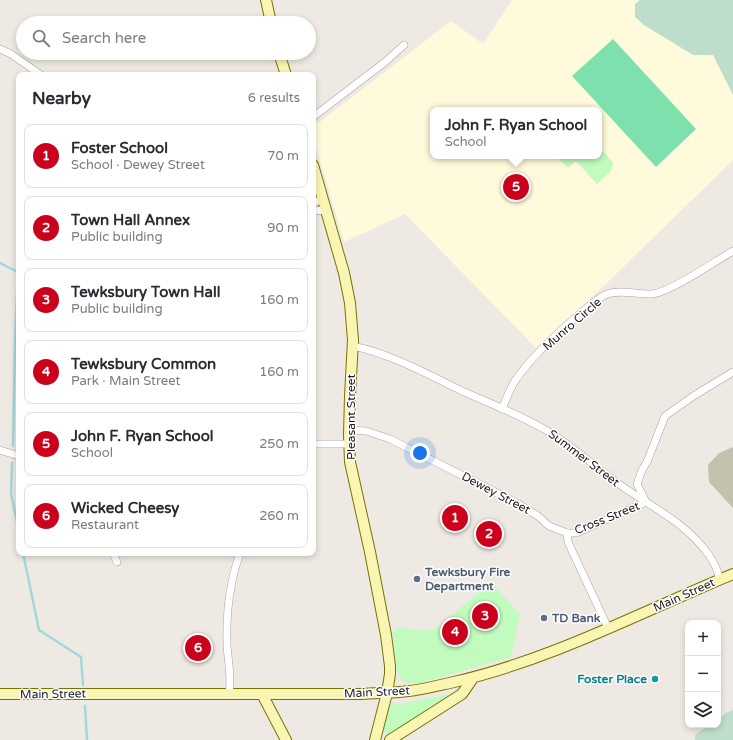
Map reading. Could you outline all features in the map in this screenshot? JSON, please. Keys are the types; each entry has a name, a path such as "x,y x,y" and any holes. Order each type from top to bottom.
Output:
{"main road":[{"path":"266,0 269,16"},
{"path":"281,60 285,72"},
{"name":"Pleasant Street","path":"316,175 344,273 353,326 349,430 352,472 370,552 387,643 390,674 387,693 375,740"},
{"name":"Main Street","path":"0,694 387,693 427,688 473,678 515,665 564,647 733,574"},
{"path":"393,738 462,694 473,678"},
{"path":"262,694 286,740"}],"street":[{"path":"316,115 392,57 404,46"},
{"path":"0,49 16,58"},
{"path":"20,60 37,72"},
{"path":"316,203 325,205"},
{"path":"316,210 325,205"},
{"name":"Munro Circle","path":"502,409 514,382 524,370 558,334 594,303 607,294 649,294 660,292 676,285 733,251"},
{"name":"Summer Street","path":"353,346 368,349 384,355 524,418 568,444 611,479 691,533 716,566 719,574 718,580"},
{"path":"646,502 637,484 665,416 733,372"},
{"name":"Dewey Street","path":"349,430 366,431 390,439 517,503 538,516 550,526 567,533"},
{"path":"316,444 349,444"},
{"path":"0,450 16,455"},
{"name":"Cross Street","path":"567,533 576,533 646,502"},
{"path":"567,533 568,542 608,628"},
{"path":"114,556 117,562"},
{"path":"229,694 231,684 227,646 228,623 233,578 239,556"}],"shaded area":[{"path":"512,0 733,0 733,160 608,282 536,348 405,214 344,242 316,147 316,125 451,21 483,44"},
{"path":"733,447 733,508 709,482 708,465 719,453"}],"green space":[{"path":"640,0 733,0 733,95 713,55 693,55 644,25 635,17 635,4"},
{"path":"613,39 696,129 656,167 572,76"},
{"path":"602,150 613,163 611,171 597,184 576,161 568,168 559,159 602,159"},
{"path":"491,582 520,615 511,657 420,683 410,683 404,681 400,677 396,666 394,630 399,627 424,631 438,627"},
{"path":"455,694 389,734 386,734 383,731 391,703 398,704"},
{"path":"733,710 733,740 695,740 695,735 706,728 721,728 721,717"}],"waterway":[{"path":"0,263 16,271"},
{"path":"13,446 16,318"},
{"path":"12,463 11,494 16,517"},
{"path":"24,556 39,630 81,657 83,685"},
{"path":"85,706 87,740"}],"place":[{"name":"John F. Ryan School","path":"516,187"},
{"name":"Foster School","path":"455,518"},
{"name":"Town Hall Annex","path":"489,534"},
{"name":"Tewksbury Fire Department","path":"417,579"},
{"name":"Tewksbury Town Hall","path":"485,616"},
{"name":"TD Bank","path":"544,618"},
{"name":"Tewksbury Common","path":"455,632"},
{"name":"Wicked Cheesy","path":"198,648"},
{"name":"Foster Place","path":"655,679"}]}
